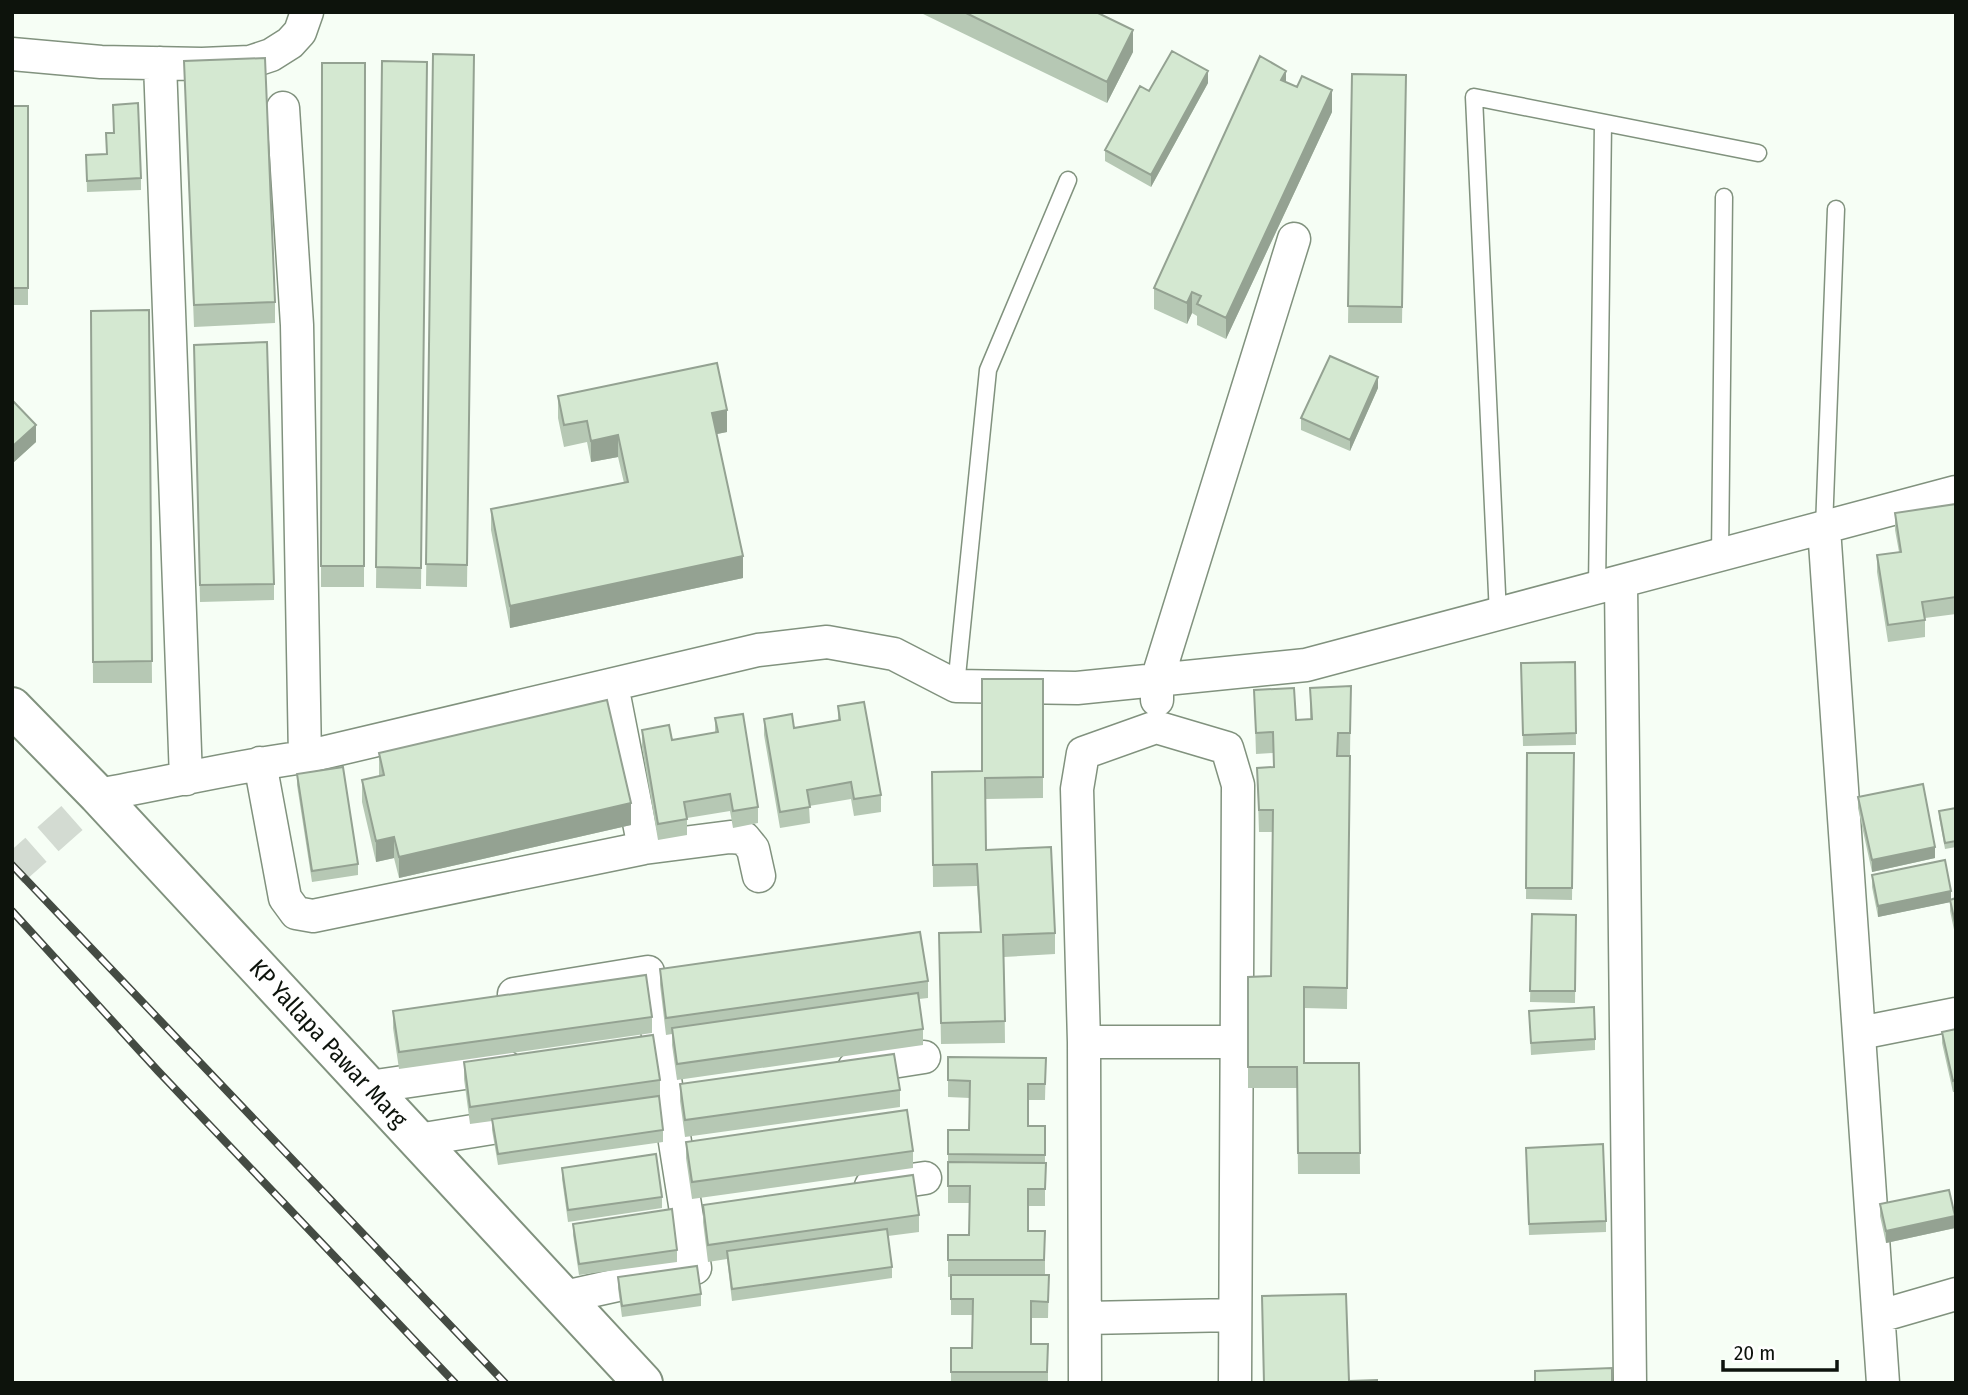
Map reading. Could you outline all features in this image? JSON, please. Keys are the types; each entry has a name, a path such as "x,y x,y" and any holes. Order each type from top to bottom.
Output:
{"street":[{"path":"12,54 160,64 250,62 271,55 290,43 300,32 307,12"},
{"path":"160,64 186,779"},
{"path":"283,108 297,325 304,757"},
{"path":"1156,727 1157,680 1294,239"},
{"path":"98,795 304,757 758,650 827,642 894,654 956,686 1077,688 1306,665 1956,492"},
{"path":"1824,528 1883,1383"},
{"path":"1609,586 1630,1383"},
{"path":"612,685 644,848"},
{"name":"KP Yallapa Pawar Marg","path":"12,707 98,795 643,1383"},
{"path":"1085,1383 1084,1042 1077,789 1083,753 1156,727 1227,748 1238,785 1235,1383"},
{"path":"260,763 285,898 296,914 313,916 644,848 730,837 744,838 753,849 759,876"},
{"path":"514,994 648,972 668,1098 700,1212 695,1268 564,1297"},
{"path":"1860,1033 1956,1014"},
{"path":"1084,1042 1238,1042"},
{"path":"830,1072 924,1056"},
{"path":"369,1087 528,1063"},
{"path":"418,1140 563,1116"},
{"path":"846,1190 925,1178"},
{"path":"1880,1316 1956,1294"},
{"path":"1086,1318 1235,1315"}],"lane":[{"path":"1498,615 1474,97 1758,153"},
{"path":"1603,123 1609,586"},
{"path":"956,686 988,370 1068,180"},
{"path":"1720,556 1724,197"},
{"path":"1824,528 1836,209"}],"building":[{"path":"964,12 1096,12 1133,30 1107,82"},
{"path":"1172,51 1208,71 1151,175 1105,150 1140,86 1149,91"},
{"path":"433,54 474,55 467,565 426,564"},
{"path":"1260,56 1286,71 1281,80 1297,87 1302,76 1332,90 1226,318 1197,304 1201,296 1192,292 1187,303 1154,288"},
{"path":"265,58 275,302 194,305 184,61"},
{"path":"382,61 427,62 421,568 376,567"},
{"path":"322,63 365,63 364,566 321,566"},
{"path":"1352,74 1406,75 1402,307 1348,306"},
{"path":"138,103 141,178 87,181 86,155 107,154 106,133 114,133 113,105"},
{"path":"12,106 28,106 28,288 12,288"},
{"path":"149,310 152,661 93,662 91,311"},
{"path":"267,342 274,584 200,585 194,345"},
{"path":"1330,356 1378,377 1350,440 1301,418"},
{"path":"717,363 727,410 712,413 743,556 510,606 491,509 628,482 618,435 591,441 587,421 564,425 558,396"},
{"path":"12,400 36,425 14,445 12,445"},
{"path":"1956,504 1956,597 1922,602 1925,620 1888,625 1877,555 1901,552 1895,513"},
{"path":"1575,662 1576,733 1523,735 1521,663"},
{"path":"982,679 1043,679 1043,777 985,778 986,850 1051,847 1055,933 1003,935 1005,1021 941,1023 939,933 981,932 977,864 933,865 932,772 982,771"},
{"path":"1351,686 1350,733 1338,733 1337,756 1350,756 1347,988 1304,987 1304,1063 1359,1063 1360,1153 1298,1153 1297,1067 1248,1067 1248,977 1271,976 1273,810 1259,810 1257,768 1274,767 1273,732 1256,733 1254,690 1294,688 1296,720 1312,719 1310,688"},
{"path":"607,700 631,803 399,857 394,837 376,841 362,780 384,775 379,753"},
{"path":"864,702 881,795 854,799 851,782 807,790 810,807 780,812 764,719 792,714 794,728 840,720 838,706"},
{"path":"743,714 758,807 733,811 730,794 684,802 687,819 658,824 642,730 669,725 672,740 718,732 715,718"},
{"path":"1527,753 1574,753 1572,888 1526,888"},
{"path":"343,767 358,864 312,871 297,774"},
{"path":"1923,784 1935,847 1872,860 1858,797"},
{"path":"1956,808 1956,841 1945,843 1939,811"},
{"path":"1945,860 1951,891 1878,906 1872,875"},
{"path":"1956,898 1956,927 1950,900"},
{"path":"1532,914 1576,915 1575,991 1530,991"},
{"path":"920,932 928,981 666,1018 660,969"},
{"path":"646,975 652,1017 399,1052 393,1011"},
{"path":"918,993 923,1029 677,1064 672,1028"},
{"path":"1594,1007 1595,1039 1531,1043 1529,1011"},
{"path":"1956,1029 1956,1080 1953,1081 1942,1032"},
{"path":"653,1035 660,1080 470,1107 464,1062"},
{"path":"894,1054 900,1090 685,1120 680,1084"},
{"path":"948,1057 1046,1058 1045,1084 1028,1084 1028,1126 1045,1126 1045,1155 948,1154 948,1130 969,1130 970,1081 948,1080"},
{"path":"659,1096 663,1130 498,1154 492,1119"},
{"path":"907,1110 913,1151 692,1182 686,1142"},
{"path":"1603,1144 1606,1221 1529,1224 1526,1148"},
{"path":"656,1154 662,1197 568,1210 562,1168"},
{"path":"948,1162 1046,1163 1045,1189 1028,1189 1028,1231 1045,1231 1044,1260 948,1260 948,1235 969,1235 970,1186 948,1186"},
{"path":"913,1175 919,1215 708,1245 703,1205"},
{"path":"1949,1190 1955,1216 1886,1231 1880,1204"},
{"path":"672,1209 677,1250 579,1264 573,1224"},
{"path":"887,1229 892,1267 732,1289 727,1251"},
{"path":"697,1266 701,1294 622,1306 618,1277"},
{"path":"951,1275 1049,1275 1048,1302 1031,1301 1031,1344 1048,1344 1047,1372 951,1372 951,1348 972,1348 973,1299 951,1299"},
{"path":"1346,1294 1349,1381 1377,1380 1377,1383 1264,1383 1262,1296"},
{"path":"1612,1368 1612,1383 1535,1383 1535,1371"}],"tunnel":[{"path":"12,871 98,795"}],"railway":[{"path":"12,865 505,1383"},
{"path":"12,911 158,1071 455,1383"}]}
